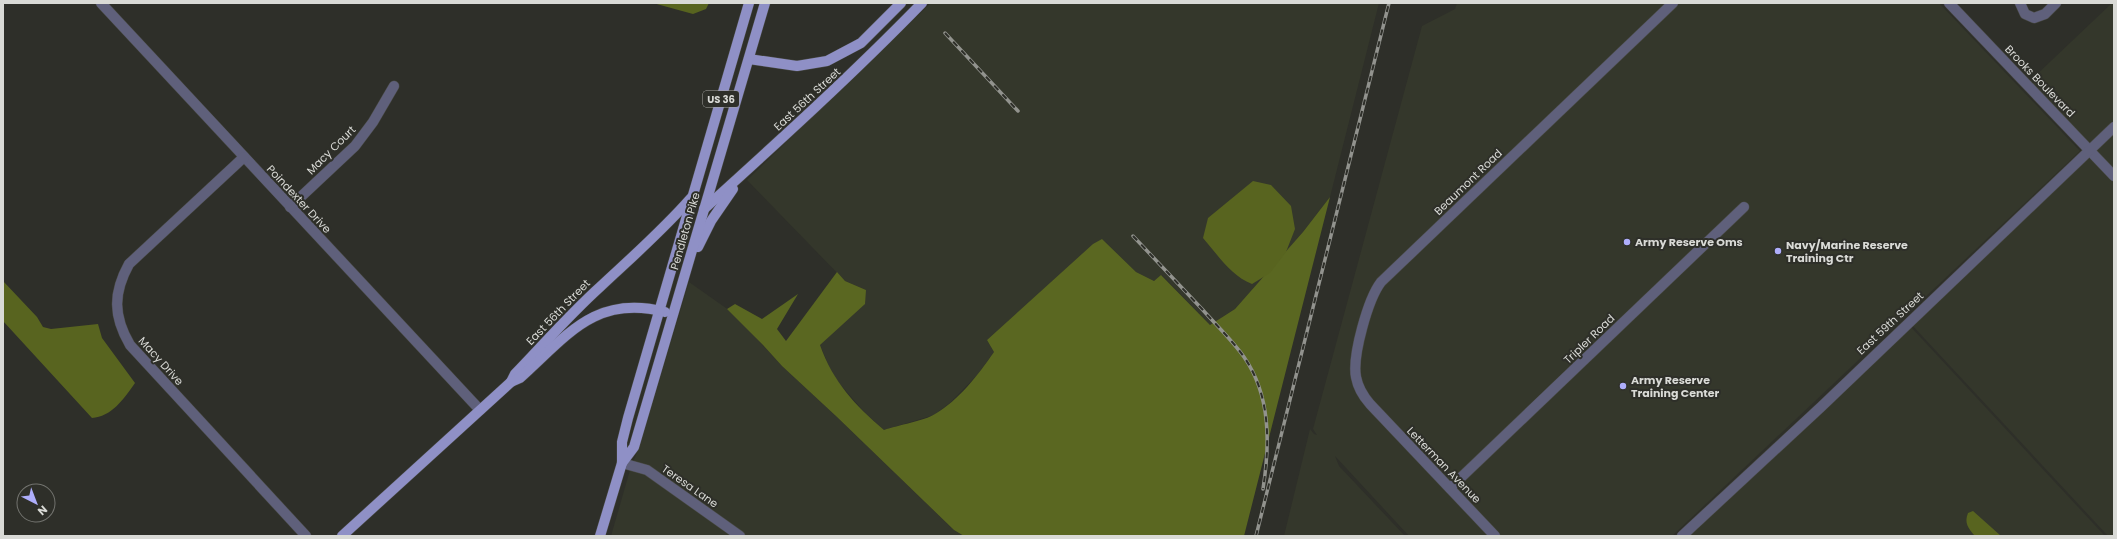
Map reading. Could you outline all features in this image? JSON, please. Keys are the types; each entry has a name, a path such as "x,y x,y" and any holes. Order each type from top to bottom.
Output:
{"main road":[{"name":"Pendleton Pike","path":"600,536 622,463 622,442 749,3"},
{"name":"Pendleton Pike","path":"622,463 634,446 765,3"},
{"name":"East 56th Street","path":"748,59 797,66 827,61 861,43 901,3"},
{"name":"East 56th Street","path":"704,209 746,173 827,97 922,3"},
{"path":"686,272 710,222 746,173"},
{"name":"East 56th Street","path":"512,382 515,374 554,333 599,288 670,222 693,195"},
{"name":"East 56th Street","path":"342,536 480,410 512,382 520,378 587,320 610,309 623,307 659,311 673,315"}],"street":[{"name":"Poindexter Drive","path":"101,3 480,410"},
{"name":"Beaumont Road","path":"1376,411 1360,390 1355,367 1370,301 1377,286 1673,3"},
{"path":"2020,3 2025,14 2034,18 2045,14 2056,3"},
{"name":"Brooks Boulevard","path":"1954,5 2114,176"},
{"name":"Macy Court","path":"290,207 355,146 373,122 394,86"},
{"name":"East 59th Street","path":"1682,536 1821,407 2114,127"},
{"name":"Macy Drive","path":"244,157 129,264 120,284 118,316 130,345 306,536"},
{"name":"Tripler Road","path":"1450,488 1744,207"},
{"name":"Letterman Avenue","path":"1376,411 1495,536"},
{"name":"Teresa Lane","path":"622,463 646,470 740,536"}],"shaded area":[{"path":"653,3 709,3 706,9 693,14"},
{"path":"931,3 1379,3 1330,197 1303,232 1235,309 1210,325 1162,275 1154,281 1136,272 1102,239 987,340 994,352 978,374 951,402 934,415 884,430 865,413 833,376 820,345 831,334 866,290 845,281 747,180"},
{"path":"1457,3 1939,3 2080,151 1672,536 1409,536 1335,456 1339,466 1405,536 1284,536 1310,429 1317,435 1313,429 1422,26 1455,9"},
{"path":"2112,3 2114,3 2114,122 2091,145 2030,81"},
{"path":"2114,133 2114,536 2108,536 1911,324"},
{"path":"1253,181 1271,185 1291,206 1295,229 1286,252 1270,273 1252,284 1231,270 1203,238 1208,218"},
{"path":"1330,197 1244,536 964,536 954,530 782,366 727,309 735,304 762,319 798,294 777,329 786,341 837,272 845,281 866,290 865,304 820,345 838,382 854,402 884,430 918,421 935,414 952,402 975,378 994,352 987,340 1093,244 1102,239 1136,272 1154,281 1161,275 1210,325 1235,309 1303,232"},
{"path":"3,281 37,317 43,327 51,329 98,324 102,338 135,383 111,411 99,417 92,418 3,321"},
{"path":"689,282 733,313 782,366 954,530 964,536 611,536 630,470 640,445"},
{"path":"1910,326 2105,536 1685,536"},
{"path":"1973,511 2001,536 1975,536 1969,528 1966,520 1968,513"}],"railway":[{"path":"1256,536 1389,3"},
{"path":"945,33 1018,111"},
{"path":"1133,236 1229,339 1244,357 1253,372 1264,404 1266,421 1267,455 1263,489"}],"place":[{"name":"Army Reserve Oms","path":"1627,242"},
{"name":"Navy/Marine Reserve Training Ctr","path":"1778,251"},
{"name":"Army Reserve Training Center","path":"1623,386"}]}
